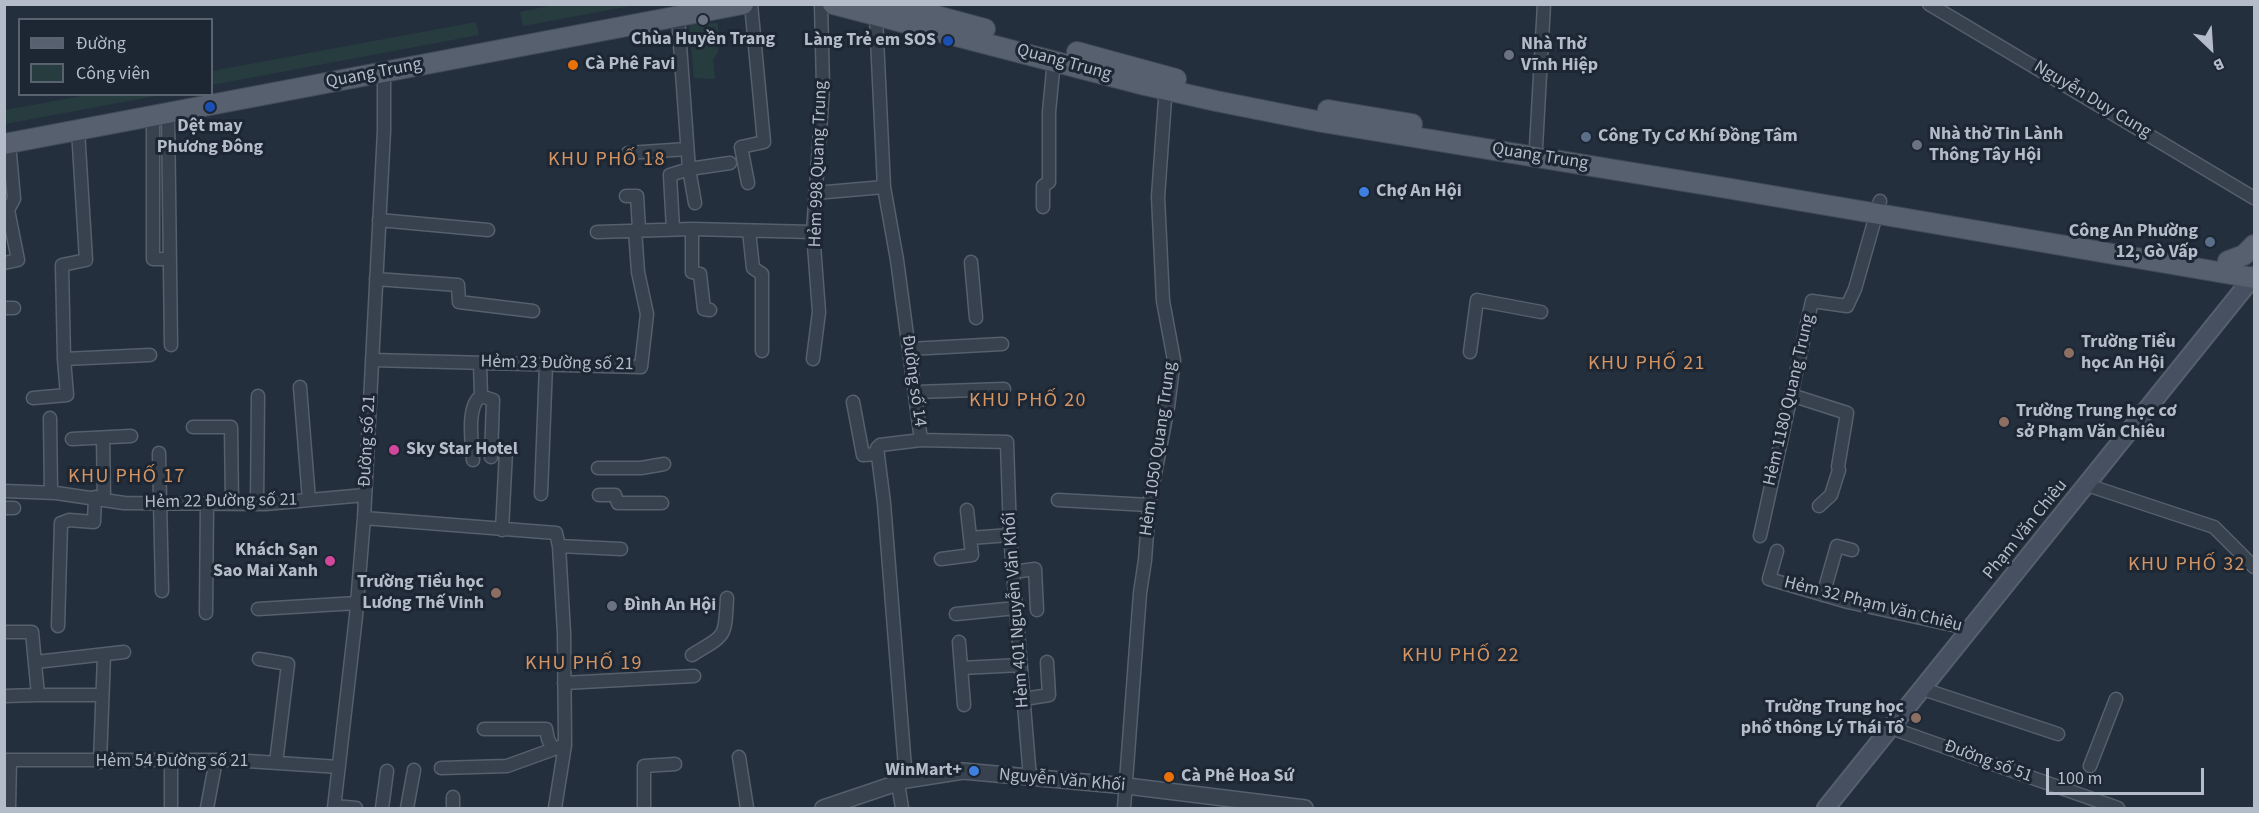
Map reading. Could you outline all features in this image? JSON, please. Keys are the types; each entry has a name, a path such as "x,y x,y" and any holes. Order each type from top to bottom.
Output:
{"main road":[{"name":"Quang Trung","path":"6,139 78,130 383,66 675,11 743,4"},
{"name":"Quang Trung","path":"833,4 876,17 1054,60 1166,83"},
{"name":"Quang Trung","path":"892,4 1166,83 1352,128 1612,163 2254,265"},
{"name":"Quang Trung","path":"213,91 383,66"},
{"path":"6,139 185,96"},
{"name":"Quang Trung","path":"1217,96 1536,147 1612,163"},
{"name":"Quang Trung","path":"1878,207 2254,277"},
{"path":"2228,261 2244,255 2254,245"},
{"name":"Phạm Văn Chiêu","path":"1826,808 2254,277"}],"street":[{"path":"748,183 741,147 764,142 751,4"},
{"name":"Hẻm 998 Quang Trung","path":"813,359 819,312 813,232 823,87 821,4"},
{"path":"1536,147 1544,4"},
{"name":"Nguyễn Duy Cung","path":"1929,4 2254,198"},
{"path":"675,11 689,170 695,203"},
{"name":"Đường số 14","path":"876,17 884,187 897,260 921,440 880,445 877,448 878,454"},
{"path":"1043,207 1043,186 1049,182 1049,112 1054,60"},
{"name":"Đường số 21","path":"335,807 364,518 384,131 383,66"},
{"name":"Hẻm 1050 Quang Trung","path":"1124,808 1149,505 1168,407 1174,360 1163,301 1158,197 1166,83"},
{"path":"160,114 153,260 170,259 171,345"},
{"path":"33,398 67,395 62,265 86,260 78,130"},
{"path":"4,263 18,260 8,210 14,199 6,139"},
{"path":"628,153 687,149"},
{"path":"673,229 670,175 730,163"},
{"path":"816,193 884,187"},
{"path":"626,196 637,196 637,230"},
{"name":"Hẻm 1180 Quang Trung","path":"1760,536 1812,301 1847,306 1855,289 1878,207"},
{"path":"379,220 488,230"},
{"path":"692,229 692,272 700,274 704,309 710,310"},
{"path":"597,232 692,229 813,232"},
{"name":"Hẻm 23 Đường số 21","path":"372,360 641,368 647,314 638,272 637,230"},
{"path":"749,231 753,268 762,274 762,351"},
{"path":"971,262 976,318"},
{"path":"376,279 458,285 459,302 533,311"},
{"path":"1470,352 1477,300 1540,312"},
{"path":"909,349 1002,344"},
{"path":"64,359 150,355"},
{"path":"480,363 481,396"},
{"path":"541,494 546,365"},
{"path":"300,387 309,500"},
{"path":"916,392 1004,389"},
{"path":"1791,395 1847,413 1839,468 1831,495 1819,506"},
{"path":"257,504 258,396"},
{"path":"481,396 493,400 490,457"},
{"path":"473,460 472,409 475,400 481,396"},
{"path":"854,402 862,455 878,454 885,514 902,808"},
{"path":"50,418 51,492"},
{"path":"193,427 231,427 232,504"},
{"path":"72,439 131,436"},
{"path":"58,626 61,523 69,520 94,522 100,498 103,438"},
{"name":"Hẻm 401 Nguyễn Văn Khối","path":"921,440 1007,442 1010,535 1030,778"},
{"path":"502,530 506,451"},
{"path":"159,453 162,591"},
{"path":"598,468 641,468 664,464"},
{"path":"2087,485 2214,526 2254,567"},
{"name":"Hẻm 22 Đường số 21","path":"4,490 51,492 124,503 257,504 365,495"},
{"path":"599,495 615,495 618,503 662,503"},
{"path":"1058,500 1149,505"},
{"path":"206,613 207,504"},
{"path":"941,559 972,555 967,510"},
{"path":"364,518 556,533 559,546 564,683 555,808"},
{"path":"970,538 1010,535"},
{"path":"559,546 621,549"},
{"path":"1823,595 1836,546 1852,550"},
{"name":"Hẻm 32 Phạm Văn Chiêu","path":"1777,551 1768,579 1892,612 1971,629"},
{"path":"1013,572 1035,569 1037,610"},
{"path":"692,655 719,638 725,630 727,598"},
{"path":"258,609 357,603"},
{"path":"956,614 1016,608"},
{"path":"4,632 32,632 38,695"},
{"path":"959,642 964,705"},
{"path":"36,662 124,652"},
{"path":"100,762 104,655"},
{"path":"259,658 288,664 276,763"},
{"path":"1024,699 1049,695 1047,662"},
{"path":"961,668 1021,665"},
{"path":"564,683 694,676"},
{"path":"1923,689 2058,734"},
{"path":"4,696 102,695"},
{"path":"2090,766 2116,699"},
{"name":"Đường số 51","path":"1892,728 2118,808"},
{"path":"484,729 546,729 548,739 559,747"},
{"path":"441,768 507,766 559,747"},
{"path":"739,757 747,808"},
{"path":"7,760 9,808"},
{"name":"Hẻm 54 Đường số 21","path":"7,760 100,762 216,760 339,767"},
{"path":"171,760 171,808"},
{"path":"207,808 216,760"},
{"path":"644,808 644,766 675,765"},
{"path":"407,808 414,770"},
{"path":"382,808 387,771"},
{"name":"Nguyễn Văn Khối","path":"823,808 902,781 963,771 1127,786 1305,808"},
{"path":"335,807 356,808"}],"green space":[{"path":"558,4 636,5 523,26 520,12"},
{"path":"476,22 479,35 213,85 213,71"},
{"path":"718,23 718,53 713,59 715,79 694,78 689,24"},
{"path":"82,96 156,96 5,124 5,110"}],"place":[{"name":"Chùa Huyền Trang","path":"703,20"},
{"name":"Làng Trẻ em SOS","path":"948,41"},
{"name":"Nhà Thờ Vĩnh Hiệp","path":"1509,55"},
{"name":"Cà Phê Favi","path":"573,65"},
{"name":"Dệt may Phương Đông","path":"210,107"},
{"name":"Công Ty Cơ Khí Đồng Tâm","path":"1586,137"},
{"name":"Nhà thờ Tin Lành Thông Tây Hội","path":"1917,145"},
{"name":"Chợ An Hội","path":"1364,192"},
{"name":"Công An Phường 12, Gò Vấp","path":"2210,242"},
{"name":"Trường Tiểu học An Hội","path":"2069,353"},
{"name":"Trường Trung học cơ sở Phạm Văn Chiêu","path":"2004,422"},
{"name":"Sky Star Hotel","path":"394,450"},
{"name":"Khách Sạn Sao Mai Xanh","path":"330,561"},
{"name":"Trường Tiểu học Lương Thế Vinh","path":"496,593"},
{"name":"Đình An Hội","path":"612,606"},
{"name":"Trường Trung học phổ thông Lý Thái Tổ","path":"1916,718"},
{"name":"WinMart+","path":"974,771"},
{"name":"Cà Phê Hoa Sứ","path":"1169,777"}],"district":[{"name":"KHU PHỐ 18","path":"607,161"},
{"name":"KHU PHỐ 21","path":"1647,365"},
{"name":"KHU PHỐ 20","path":"1028,402"},
{"name":"KHU PHỐ 17","path":"127,478"},
{"name":"KHU PHỐ 32","path":"2187,566"},
{"name":"KHU PHỐ 22","path":"1461,657"},
{"name":"KHU PHỐ 19","path":"584,665"}]}
